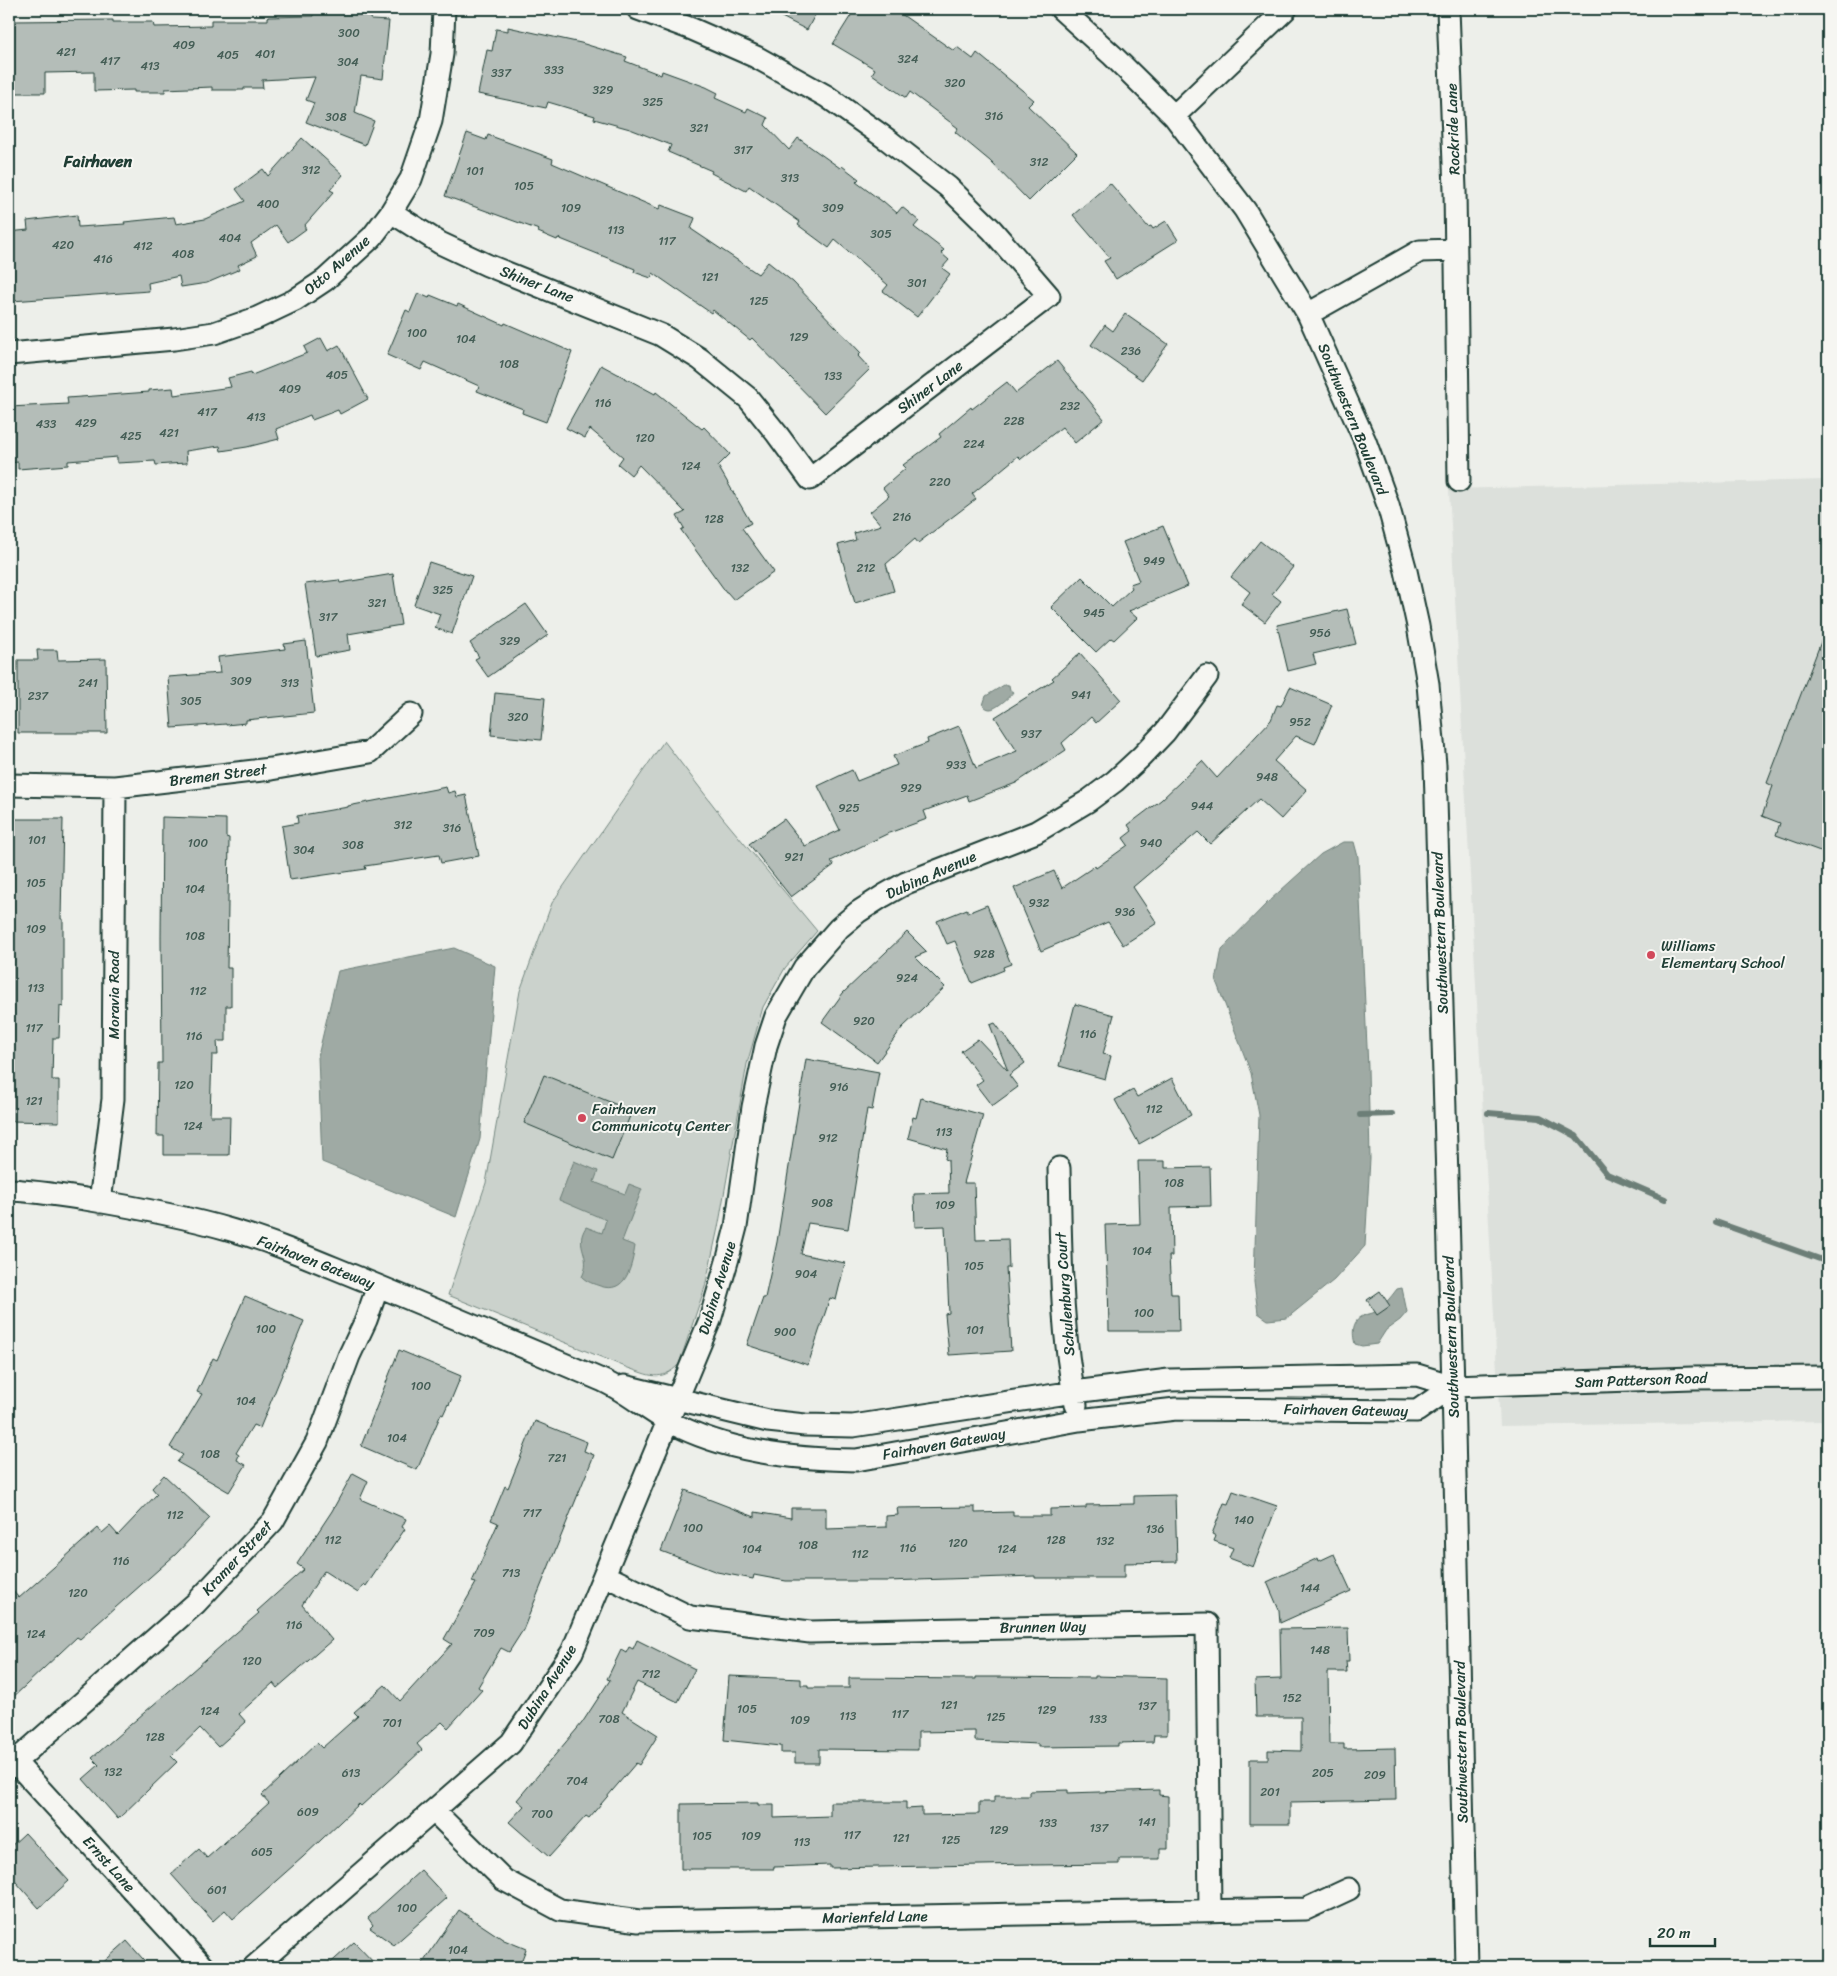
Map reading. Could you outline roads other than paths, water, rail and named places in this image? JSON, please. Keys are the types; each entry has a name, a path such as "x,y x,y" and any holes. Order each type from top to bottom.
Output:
{"street":[{"name":"Otto Avenue","path":"9,354 174,339 214,333 257,318 295,300 325,280 372,237 391,212 411,179 430,121 442,54 444,9"},
{"name":"Shiner Lane","path":"391,212 448,247 487,265 660,335 700,359 748,398 778,434 810,479 1049,296 992,230 948,187 888,140 826,96 756,57 692,29 638,9"},
{"name":"Southwestern Boulevard","path":"1061,9 1113,56 1174,116 1245,210 1308,314 1365,441 1388,505 1406,571 1428,684 1436,774 1453,1386 1466,1967"},
{"path":"1174,116 1286,9"},
{"name":"Rockride Lane","path":"1448,9 1455,190 1459,481"},
{"path":"1308,314 1420,251 1455,250"},
{"name":"Dubina Avenue","path":"254,1967 511,1743 572,1652 710,1320 736,1227 754,1107 766,1046 776,1016 804,968 839,928 858,912 883,896 906,884 1036,832 1088,802 1141,758 1165,732 1207,676"},
{"name":"Bremen Street","path":"9,785 115,787 271,769 370,752 411,714"},
{"name":"Moravia Road","path":"100,1202 113,1099 115,787"},
{"name":"Schulenburg Court","path":"1059,1168 1063,1303 1079,1420"},
{"name":"Fairhaven Gateway","path":"9,1190 29,1191 170,1214 232,1230 289,1250 609,1383 668,1421 736,1448 819,1459 856,1460 1079,1420 1176,1409 1417,1411 1453,1386"},
{"name":"Kramer Street","path":"12,1764 196,1603 273,1521 317,1442 349,1356 366,1320 378,1286"},
{"name":"Fairhaven Gateway","path":"609,1383 768,1421 805,1425 853,1426 1074,1392 1169,1380 1417,1376 1453,1386"},
{"name":"Sam Patterson Road","path":"1453,1386 1828,1376"},
{"name":"Brunnen Way","path":"604,1575 690,1617 810,1632 1207,1624 1210,1910"},
{"name":"Ernst Lane","path":"12,1764 203,1967"},
{"name":"Marienfeld Lane","path":"434,1811 504,1880 560,1910 639,1921 1306,1909 1348,1889"}],"waterway":[{"path":"1488,1113 1540,1117 1576,1136 1607,1174 1665,1199"},
{"path":"1360,1115 1392,1114"},
{"path":"1716,1222 1828,1262"}],"place":[{"name":"Williams Elementary School","path":"1651,955"},
{"name":"Fairhaven Communicoty Center","path":"582,1118"}],"district":[{"name":"Fairhaven","path":"98,161"}]}
